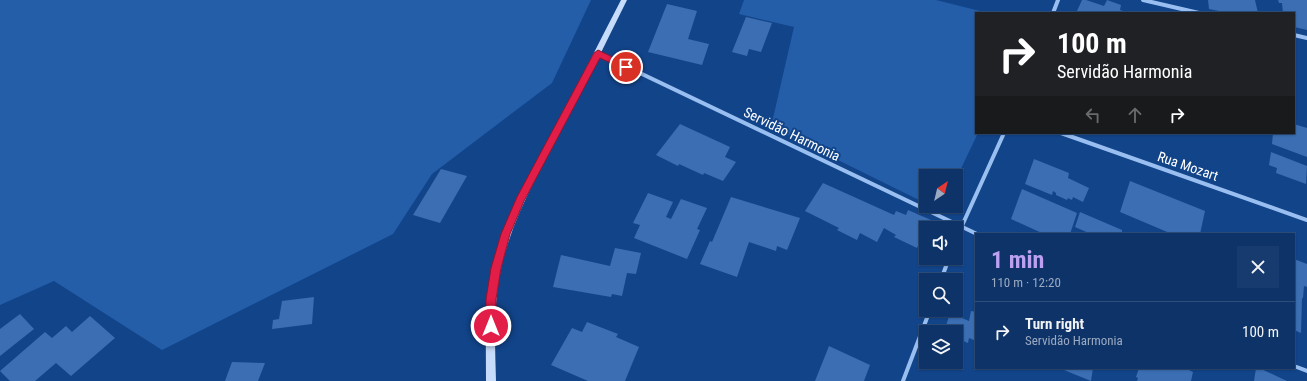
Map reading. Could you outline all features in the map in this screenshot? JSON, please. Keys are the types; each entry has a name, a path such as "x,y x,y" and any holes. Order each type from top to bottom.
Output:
{"main road":[{"path":"491,381 491,299 496,268 505,234 520,200 598,53 624,0"}],"street":[{"path":"1053,12 1058,0"},
{"path":"1143,0 1195,12"},
{"path":"1295,35 1307,38"},
{"name":"Servidão Harmonia","path":"598,53 948,221"},
{"path":"963,223 1004,134"},
{"name":"Rua Mozart","path":"1064,134 1307,220"},
{"name":"Servidão Harmonia","path":"963,228 975,233"},
{"path":"903,381 927,317"},
{"path":"1295,366 1307,371"}],"shaded area":[{"path":"0,0 591,0 552,83 432,174 393,234 162,350 54,281 0,305"},
{"path":"744,0 936,0 984,12 975,12 975,134 978,134 961,169 919,169 919,200 771,127 794,27 739,14"}],"building":[{"path":"1082,0 1104,6 1107,0 1121,5 1120,10 1127,12 1079,12 1077,11"},
{"path":"1208,0 1255,0 1258,12 1224,12 1209,9"},
{"path":"1278,0 1307,0 1307,30 1295,27 1295,12 1283,12 1282,3 1279,3"},
{"path":"667,4 697,11 688,39 709,44 702,65 648,52"},
{"path":"746,17 772,23 761,52 749,49 747,56 732,52"},
{"path":"680,124 730,147 725,157 736,162 723,181 704,173 703,175 679,164 678,166 656,155"},
{"path":"1295,124 1307,128 1307,157 1272,144 1273,134 1295,134"},
{"path":"1271,152 1307,166 1306,184 1276,173 1277,168 1269,165"},
{"path":"1034,159 1069,173 1068,178 1089,188 1083,202 1073,197 1072,200 1068,198 1067,200 1056,195 1053,191 1052,195 1025,184"},
{"path":"441,169 467,176 440,223 413,215"},
{"path":"1130,181 1205,211 1200,233 1170,233 1120,212"},
{"path":"823,183 894,215 896,211 906,215 908,210 931,220 919,221 919,244 917,248 894,237 896,235 884,228 877,242 860,233 857,240 837,230 839,228 805,211"},
{"path":"1022,189 1077,213 1070,233 1042,233 1011,219"},
{"path":"648,193 673,202 666,217 671,219 681,199 707,208 697,229 700,230 687,259 634,238 640,225 633,223"},
{"path":"731,197 800,218 787,250 777,246 776,251 749,242 737,277 700,264 710,241 712,242"},
{"path":"1080,212 1122,230 1122,233 1089,233 1075,227"},
{"path":"615,248 641,253 636,274 627,273 622,296 612,294 611,297 553,287 561,255 610,266"},
{"path":"1295,259 1307,264 1307,287 1304,286 1302,298 1301,333 1295,330"},
{"path":"314,297 312,324 272,329 273,320 279,319 282,301"},
{"path":"971,311 975,312 975,341 969,338 968,343 963,341 963,325 946,325 949,317 960,317 969,321"},
{"path":"20,314 34,329 0,356 0,329"},
{"path":"90,316 115,338 71,376 56,363 35,381 10,381 0,371 45,332 52,338 66,326 72,332"},
{"path":"587,322 618,334 616,337 639,347 625,381 588,381 551,365 572,328 582,332"},
{"path":"829,346 870,365 864,381 815,381"},
{"path":"232,362 265,363 258,381 225,381"},
{"path":"1061,369 1093,369 1091,381"},
{"path":"1139,369 1187,369 1193,372 1191,381 1137,381 1138,378 1136,377"},
{"path":"1256,369 1261,369 1287,381 1254,381"}],"route":[{"path":"491,326 491,299 496,268 505,234 520,200 598,53 626,67"}]}
